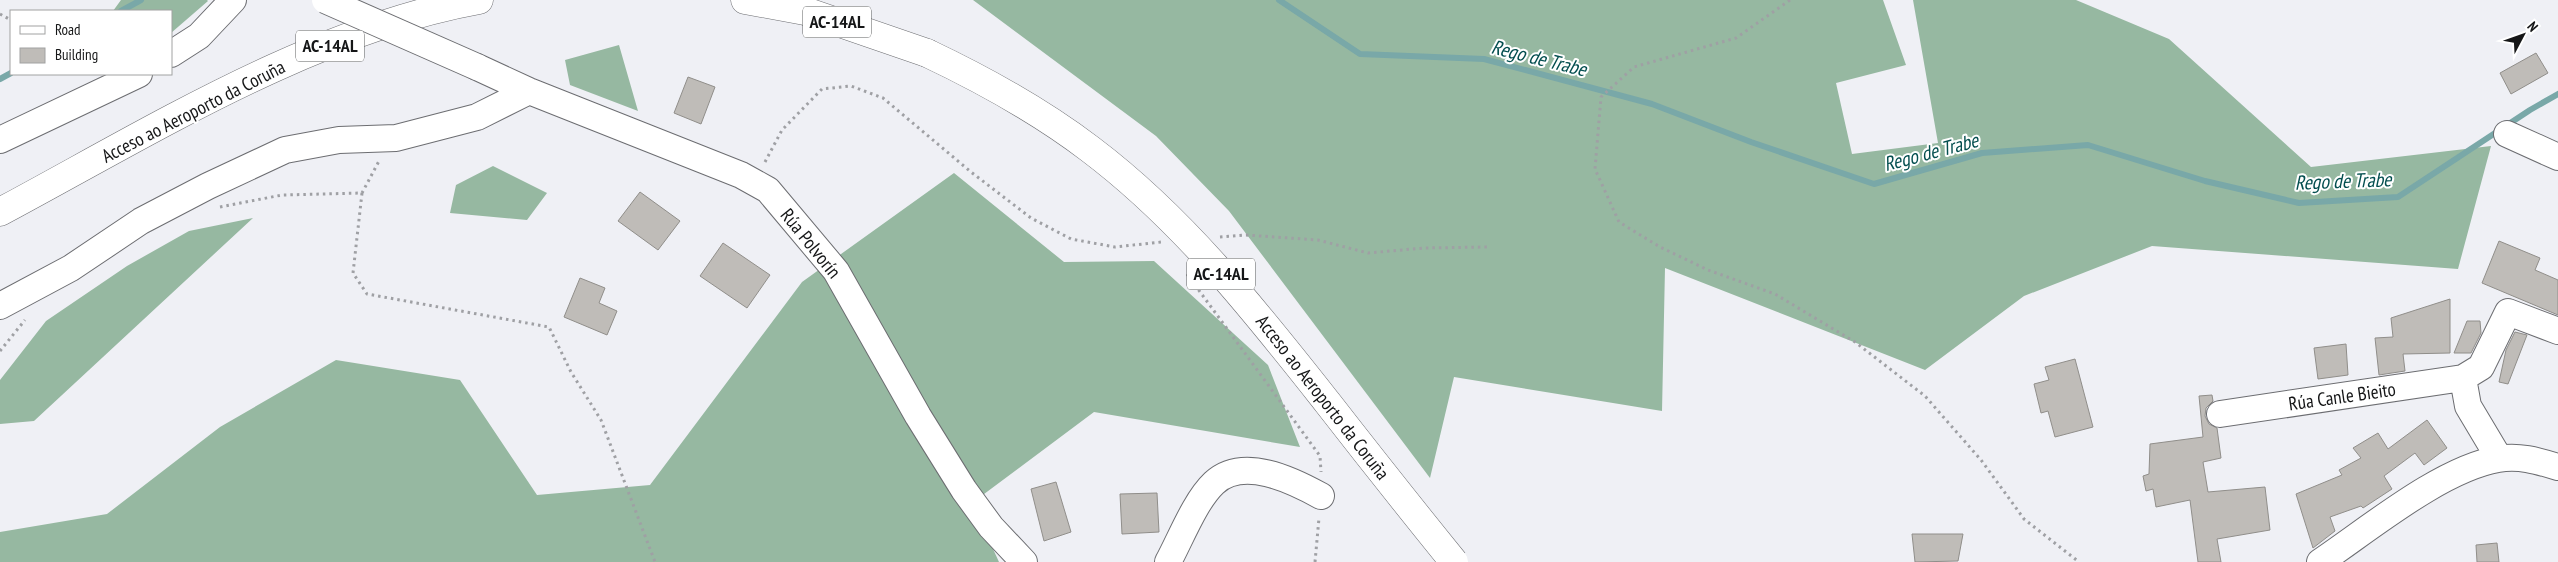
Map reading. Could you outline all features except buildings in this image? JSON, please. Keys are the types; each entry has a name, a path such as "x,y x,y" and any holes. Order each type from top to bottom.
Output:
{"highway":[{"name":"Acceso ao Aeroporto da Coruña","path":"0,212 188,111 286,62 404,18 479,0"},
{"name":"Acceso ao Aeroporto da Coruña","path":"745,0 804,11 927,53 968,72 1035,111 1091,149 1148,198 1197,246 1260,317 1454,562"}],"street":[{"path":"172,53 199,36 233,0"},
{"name":"Rúa Polvorín","path":"325,0 529,91 753,182 768,190 836,272 918,416 964,490 991,528 1024,562"},
{"path":"0,140 137,75"},
{"path":"0,306 71,268 141,221 208,186 285,150 339,140 396,138 477,117 529,91"},
{"path":"2507,134 2558,157"},
{"path":"2499,458 2468,406 2464,378 2481,367 2508,312 2558,331"},
{"name":"Rúa Canle Bieito","path":"2220,414 2464,378"},
{"path":"2320,562 2433,485 2469,467 2499,458 2526,458 2558,467"},
{"path":"1168,562 1202,498 1215,483 1229,474 1253,470 1297,483 1321,496"}],"path":[{"path":"1790,0 1736,38 1634,67 1601,97 1595,169 1619,222 1660,247 1708,270 1775,294 1854,342 1925,396 1981,460 2024,519 2079,562"},
{"path":"753,182 782,130 822,89 851,86 883,98 971,172 1031,218 1071,239 1115,247 1164,242"},
{"path":"396,138 374,170 362,193 353,273 367,294 549,327 571,372 601,420 655,562"},
{"path":"216,208 282,195 362,193"},
{"path":"1210,238 1246,235 1318,240 1368,253 1424,248 1488,247"},
{"path":"1182,266 1320,456 1323,481 1315,562"},
{"path":"0,351 29,314"}],"green space":[{"path":"121,0 208,1 172,32 172,10 114,10"},
{"path":"973,0 1883,0 1906,65 1836,83 1852,154 1938,143 1913,0 2076,0 2169,39 2311,167 2491,146 2458,269 2152,246 2024,296 1925,370 1665,268 1662,411 1454,377 1430,478 1229,211 1156,136"},
{"path":"619,45 638,111 570,85 565,60"},
{"path":"493,166 547,193 527,220 450,213 456,185"},
{"path":"954,173 1064,262 1154,261 1268,365 1300,447 1094,412 972,503 999,562 0,562 0,532 107,514 220,427 336,360 460,380 537,495 650,485 802,282"},
{"path":"253,218 34,421 0,424 0,380 46,321 127,266 189,231"}],"waterway":[{"name":"Rego de Trabe","path":"123,10 141,0"},
{"name":"Rego de Trabe","path":"1279,0 1360,54 1484,59 1652,104 1751,142 1874,184 1982,153 2088,145 2205,181 2299,203 2398,197 2530,110 2558,94"},
{"name":"Rego de Trabe","path":"0,79 10,74"}]}
